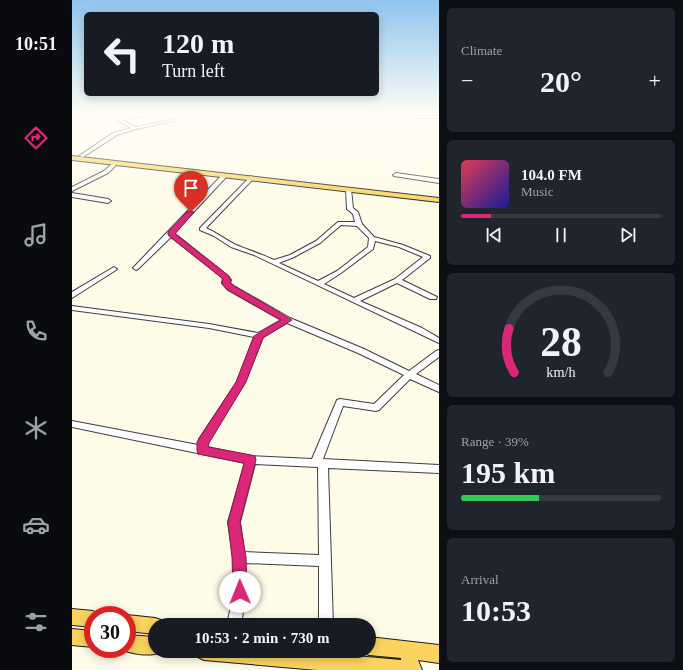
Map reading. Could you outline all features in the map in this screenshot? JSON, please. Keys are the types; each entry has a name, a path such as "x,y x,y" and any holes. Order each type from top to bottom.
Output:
{"main road":[{"path":"72,156 439,197"},
{"path":"72,156 116,163 439,200"},
{"path":"72,617 84,618"},
{"path":"136,624 148,625"},
{"path":"72,637 84,638"},
{"path":"136,644 148,645"},
{"path":"376,647 439,654"},
{"path":"277,658 412,670 409,651"}],"street":[{"path":"80,156 95,146"},
{"path":"72,189 106,172 116,163"},
{"path":"136,268 171,234 225,175"},
{"path":"396,175 439,181"},
{"path":"251,178 202,229 216,235 233,246 274,262 354,301 419,330 439,341"},
{"path":"349,190 350,209 356,213 359,224 372,238 401,246 428,257 396,280 354,301"},
{"path":"72,195 108,201"},
{"path":"274,262 292,256 318,242 340,223 359,224"},
{"path":"171,234 226,277 226,284 231,288 287,320 361,351 439,389"},
{"path":"318,284 339,272 371,248 372,238"},
{"path":"72,296 114,269"},
{"path":"396,280 433,297"},
{"path":"72,308 209,326 259,336"},
{"path":"203,446 241,382 259,336 287,320"},
{"path":"326,618 325,561 319,463 340,402 376,408 410,375 439,353"},
{"path":"72,424 182,447 203,446 251,460 439,469"},
{"path":"235,618 240,592 239,557 234,522 251,460"},
{"path":"239,557 325,561"}],"route":[{"path":"191,212 171,234 226,277 226,284 231,288 287,320 259,336 241,382 203,442 202,451 251,460 234,522 239,557 240,592"}]}
